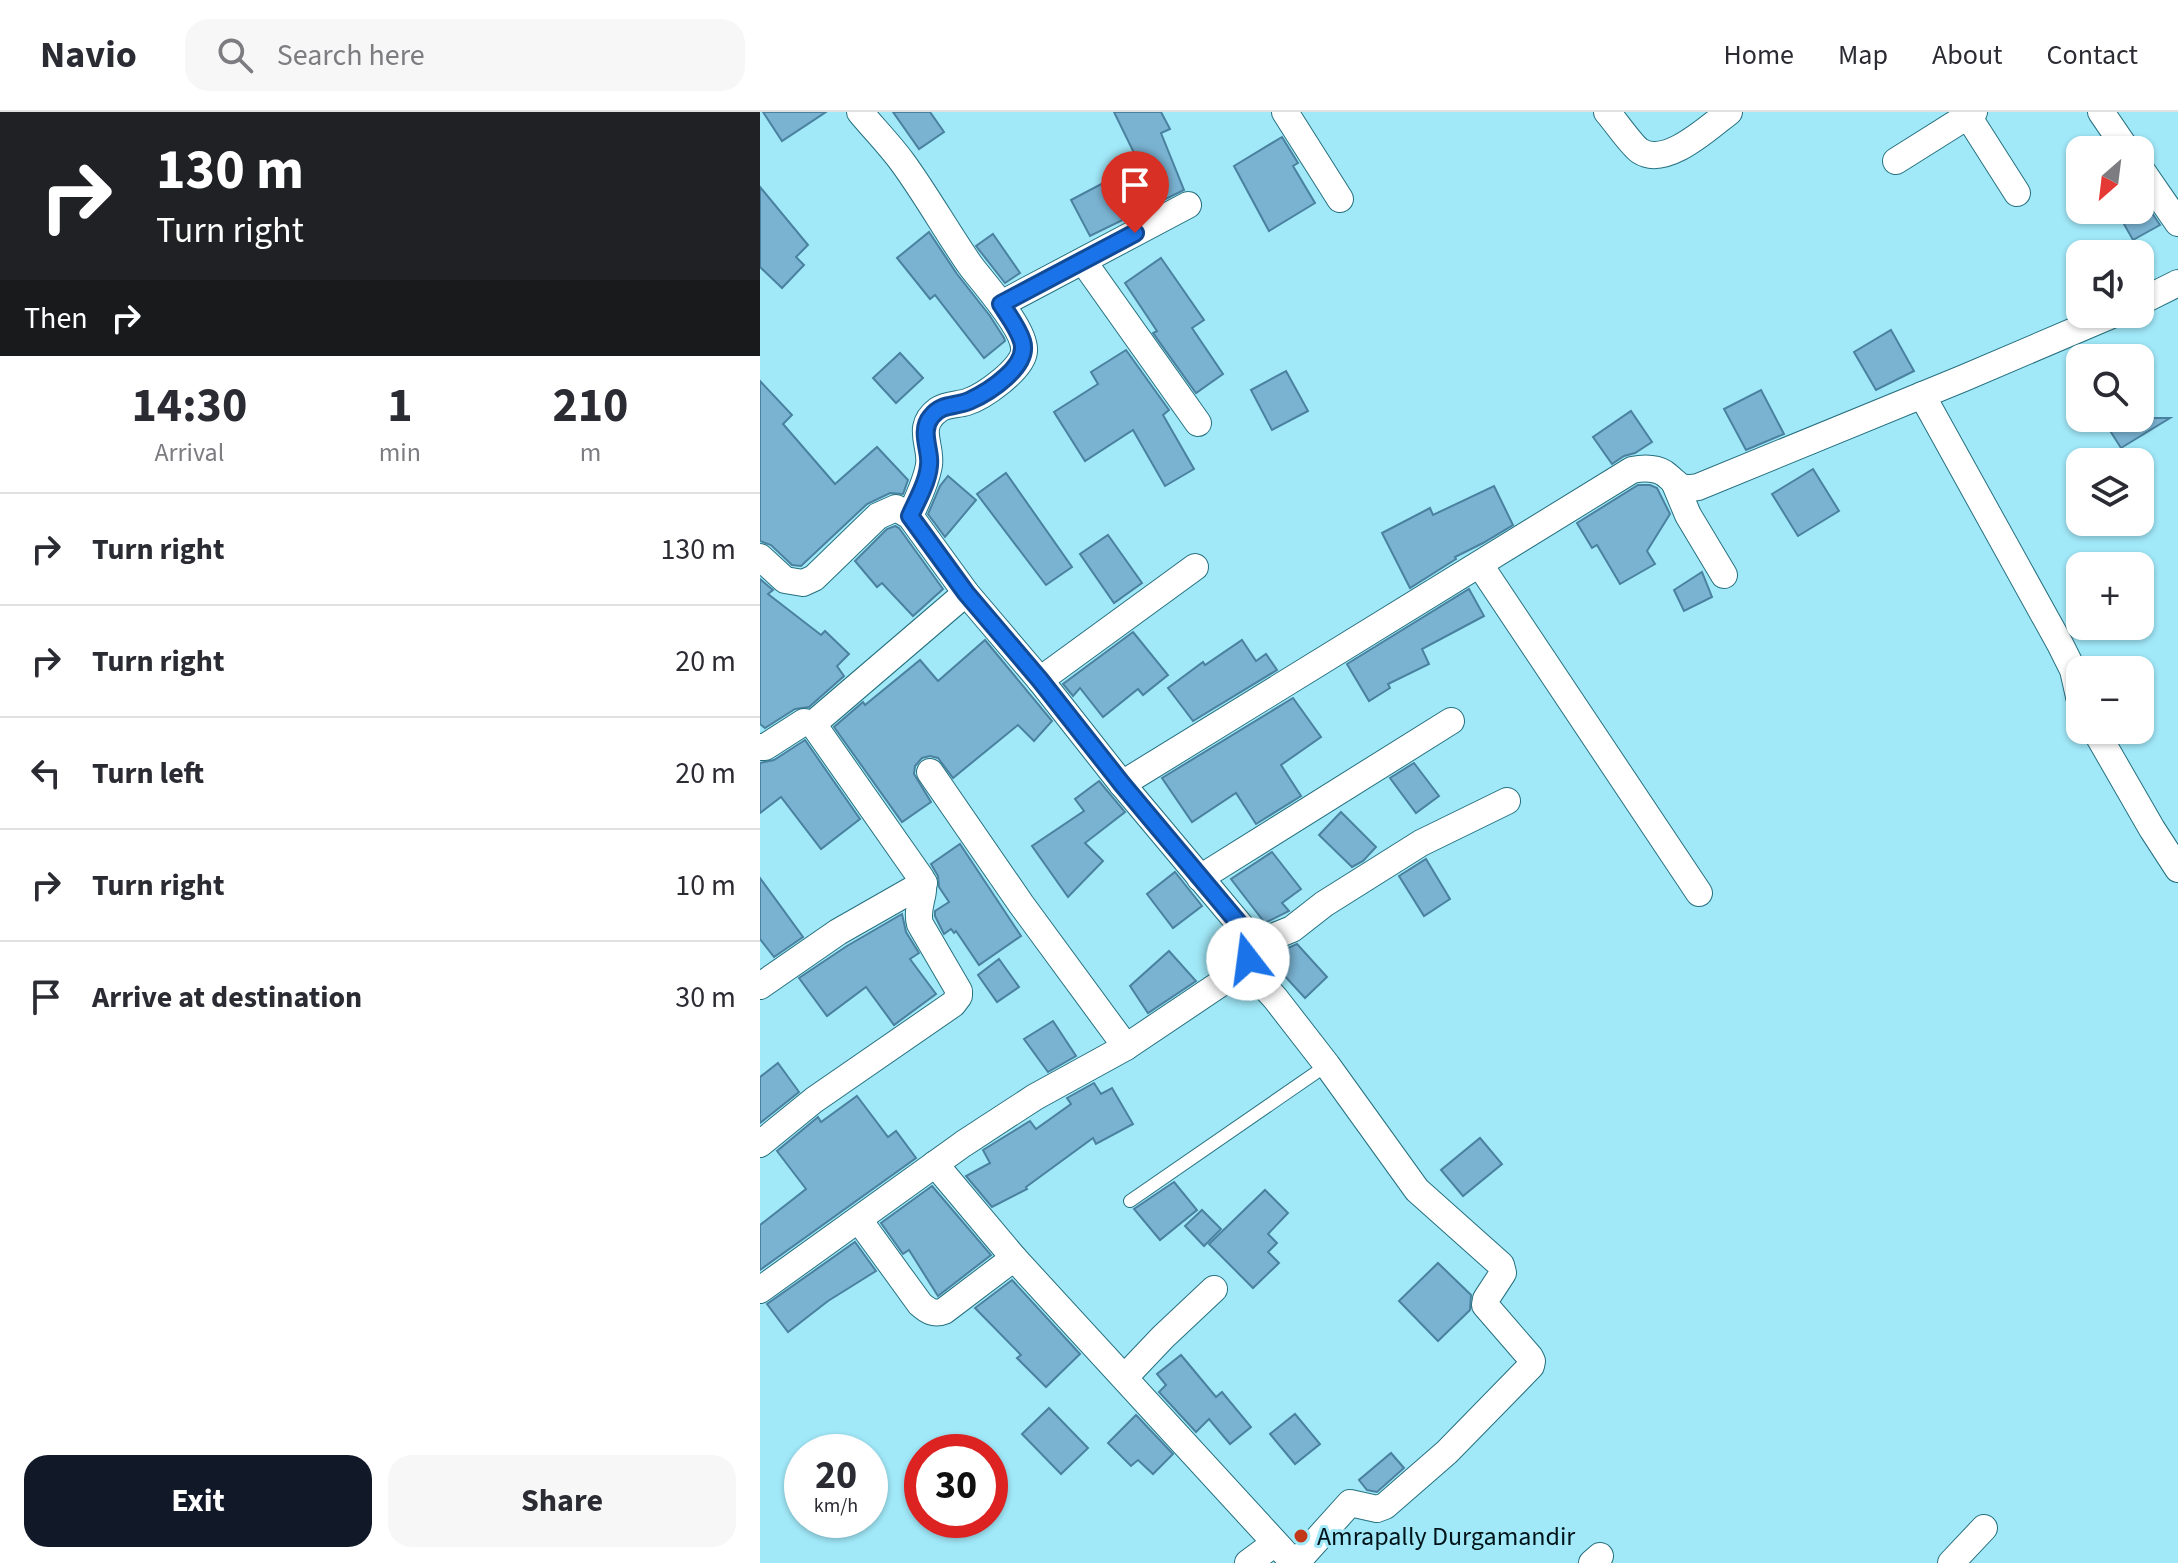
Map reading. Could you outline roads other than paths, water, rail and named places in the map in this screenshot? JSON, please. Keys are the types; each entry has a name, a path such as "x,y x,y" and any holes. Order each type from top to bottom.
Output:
{"street":[{"path":"860,112 902,162 971,266 1001,304 1022,339 1024,352 1020,362 1004,379 968,402 940,407 928,419 925,437 930,462 910,516"},
{"path":"1285,112 1340,199"},
{"path":"1607,112 1640,152 1657,156 1670,153 1729,112"},
{"path":"1896,161 1971,114 2017,193"},
{"path":"2107,114 2119,136"},
{"path":"2154,188 2178,223"},
{"path":"1001,304 1188,205"},
{"path":"1083,261 1198,423"},
{"path":"2154,295 2178,283"},
{"path":"1675,484 1687,489 1698,487 2081,328"},
{"path":"1922,395 2066,656"},
{"path":"1122,784 1632,470 1653,469 1664,473 1675,484 1688,515 1724,575"},
{"path":"760,557 785,580 803,583 814,578 878,516 896,508 910,516 966,593 1246,932 1254,975 1327,1065 1417,1190 1501,1265 1503,1273 1485,1305 1530,1357 1531,1366 1447,1452 1385,1506 1377,1509 1350,1503 1295,1563 1014,1258 935,1164"},
{"path":"1480,565 1699,893"},
{"path":"1040,680 1195,567"},
{"path":"813,724 966,593"},
{"path":"1200,878 1451,721"},
{"path":"760,747 765,747 804,722 813,724 924,883 917,914 920,924 959,991 953,1004 814,1100 760,1144"},
{"path":"2103,744 2178,869"},
{"path":"930,772 1021,904 1126,1047"},
{"path":"760,1290 935,1164 1035,1097 1126,1047 1324,904 1421,843 1507,801"},
{"path":"763,978 924,883"},
{"path":"859,1220 920,1304 937,1314 1014,1258"},
{"path":"1125,1377 1214,1289"},
{"path":"1951,1563 1984,1528"},
{"path":"1248,1563 1275,1543"}],"lane":[{"path":"1130,1201 1327,1065"}],"place":[{"name":"Amrapally Durgamandir","path":"1301,1536"}]}
